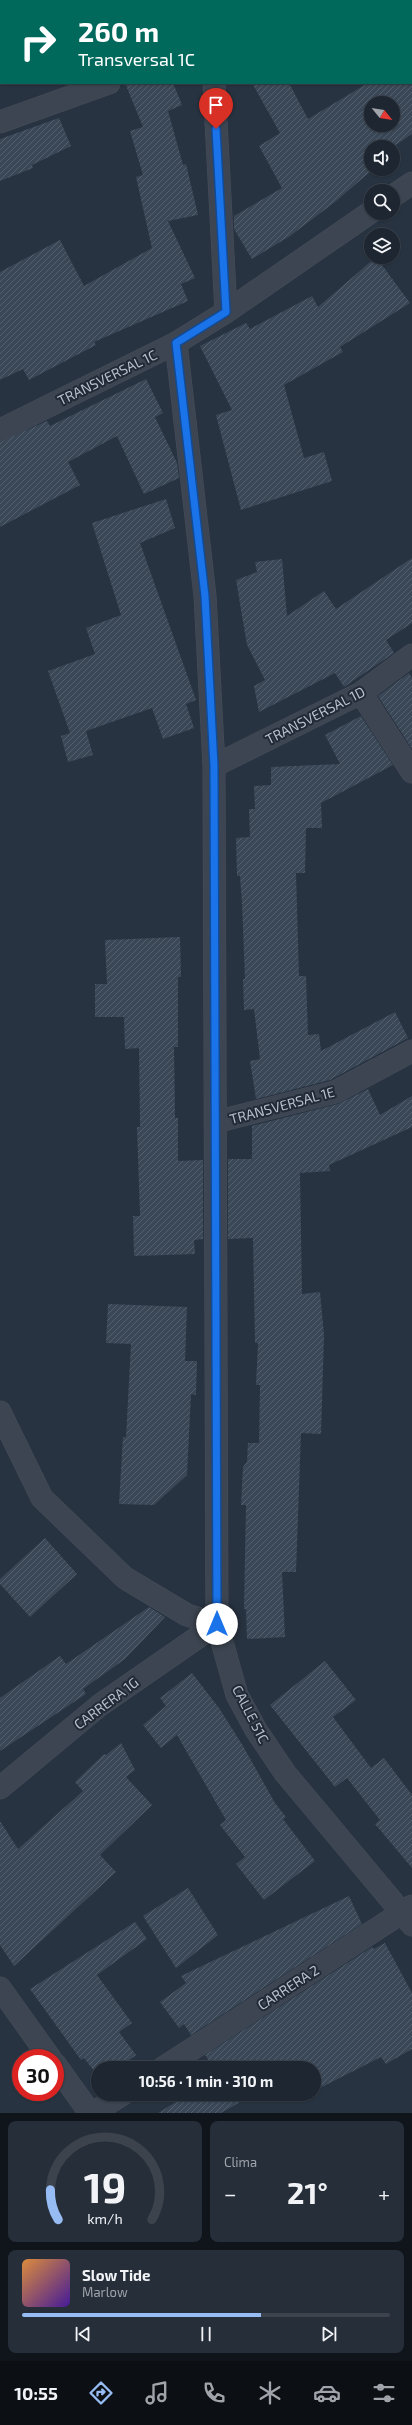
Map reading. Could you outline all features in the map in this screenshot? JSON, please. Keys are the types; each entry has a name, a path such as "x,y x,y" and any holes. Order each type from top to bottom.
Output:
{"street":[{"path":"0,122 106,84"},
{"path":"214,84 226,312"},
{"path":"400,191 412,183"},
{"name":"TRANSVERSAL 1C","path":"0,430 176,343 226,312 364,217"},
{"name":"CALLE 51C","path":"176,343 205,596 214,766 217,1624 237,1695 256,1730 285,1773 409,1914"},
{"name":"TRANSVERSAL 1D","path":"214,766 361,693 412,655"},
{"path":"361,693 412,772"},
{"name":"TRANSVERSAL 1E","path":"215,1122 335,1092 412,1051"},
{"path":"0,1412 42,1498 125,1578 186,1615 217,1624"},
{"name":"CARRERA 1G","path":"0,1788 100,1705 217,1624"},
{"name":"CARRERA 2","path":"174,2061 409,1914"},
{"path":"0,1988 44,2049"},
{"path":"64,2076 92,2113 112,2101"}],"building":[{"path":"125,84 173,84 182,105 168,111 183,165 186,164 198,215 168,221 195,278 181,284 188,301 94,342 96,345 29,380 23,369 0,380 0,272 60,240 84,286 152,248 136,177 143,175 130,131 143,127"},
{"path":"253,84 290,84 308,119 366,84 412,84 412,134 400,142 400,140 364,140 365,176 335,202 290,236 252,259 234,229 234,216 282,188 259,146 280,133"},
{"path":"59,118 71,146 32,165 33,168 0,181 0,139"},
{"path":"368,264 381,264 410,303 340,347 343,352 284,385 304,458 324,452 332,481 241,510 216,415 232,410 200,346 246,323 250,329 312,296 318,307"},
{"path":"146,379 163,413 155,417 177,463 179,478 144,494 117,436 68,462 80,485 0,527 0,442 47,421 50,426"},
{"path":"166,499 175,528 140,543 196,700 186,704 194,728 163,739 152,708 86,731 93,755 68,762 61,736 70,733 48,671 95,654 86,628 121,615 92,523"},
{"path":"412,558 412,623 386,640 394,653 344,687 335,673 259,712 254,686 265,680 247,645 236,580 257,572 255,562 282,559 287,616 324,591 336,609"},
{"path":"409,673 412,678 412,749 378,696"},
{"path":"361,716 393,765 321,803 322,828 306,828 305,873 296,873 299,976 306,976 308,1035 319,1034 321,1051 395,1012 408,1038 330,1080 256,1099 250,1061 260,1059 254,1009 244,1010 243,979 245,979 242,903 240,876 237,876 236,838 250,837 249,809 255,809 254,786 271,785 271,767 340,764 325,735"},
{"path":"180,937 181,977 178,977 178,1047 174,1047 175,1118 178,1118 178,1161 203,1160 203,1239 194,1240 195,1254 134,1256 133,1216 140,1216 137,1127 140,1127 139,1048 125,1049 124,1017 95,1017 95,984 107,984 105,940"},
{"path":"368,1089 380,1115 412,1096 412,1127 329,1165 330,1171 300,1173 302,1294 320,1292 324,1335 321,1434 301,1433 296,1572 282,1572 285,1637 247,1639 246,1609 244,1609 246,1505 241,1505 243,1467 247,1462 248,1443 259,1443 260,1385 256,1385 258,1343 255,1343 253,1238 228,1239 228,1159 252,1159 252,1126 338,1104"},
{"path":"108,1304 187,1307 185,1361 197,1361 196,1395 191,1394 187,1475 154,1505 119,1504 123,1437 126,1437 131,1344 106,1343"},
{"path":"45,1538 77,1574 30,1617 0,1584 0,1579"},
{"path":"149,1607 165,1617 125,1659 83,1689 86,1694 0,1751 0,1698 60,1656 66,1664"},
{"path":"325,1661 356,1700 333,1717 371,1768 384,1758 412,1795 412,1868 375,1824 380,1820 347,1778 335,1787 270,1705"},
{"path":"192,1673 219,1708 243,1746 275,1803 286,1817 283,1819 315,1861 264,1900 236,1864 245,1857 220,1825 226,1820 177,1735 161,1748 143,1725 166,1706 160,1698"},
{"path":"121,1743 135,1770 126,1777 152,1805 100,1855 116,1872 14,1966 0,1945 0,1821 18,1849 83,1791 75,1782 104,1754 106,1755"},
{"path":"188,1888 218,1935 176,1968 143,1916"},
{"path":"349,1896 362,1924 191,2035 184,2024 179,2028 160,2002 186,1983 181,1976"},
{"path":"135,1922 147,1939 97,1975 132,2023 119,2032 136,2055 128,2061 91,2061 91,2067 84,2058 81,2060 30,1989"},
{"path":"385,1943 412,1993 412,2049 386,2064 381,2057 321,2087 321,2061 209,2061 205,2055 372,1947 374,1949"},
{"path":"178,2101 242,2101 221,2113 158,2113"}],"route":[{"path":"216,129 226,312 176,343 205,596 214,766 217,1624"}]}
